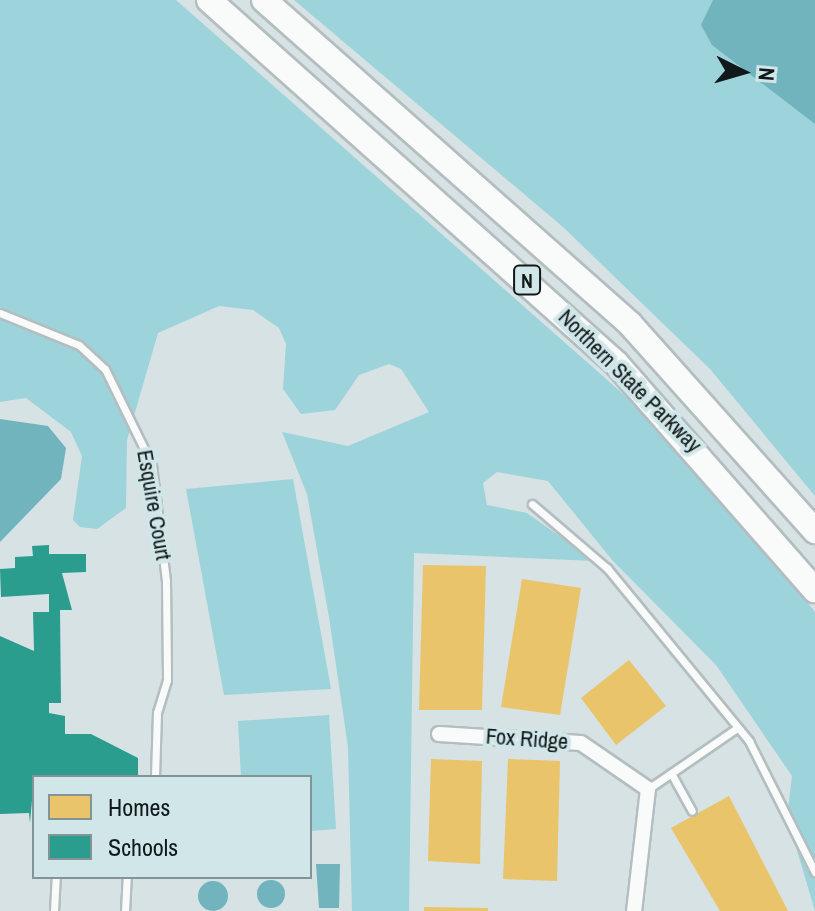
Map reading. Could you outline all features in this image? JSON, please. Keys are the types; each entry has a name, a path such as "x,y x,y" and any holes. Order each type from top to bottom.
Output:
{"highway":[{"name":"Northern State Parkway","path":"209,0 607,353 815,590"},
{"name":"Northern State Parkway","path":"264,0 630,324 815,531"}],"street":[{"name":"Fox Ridge","path":"439,734 581,743 648,789"},
{"path":"634,911 648,789"}],"lane":[{"name":"Esquire Court","path":"0,313 79,345 105,369 152,465 166,581 167,680 157,713 155,775"},
{"path":"532,504 607,568 737,728 815,872"},
{"path":"648,789 737,728"},
{"path":"671,773 692,811"},
{"path":"54,911 56,879"},
{"path":"125,911 127,879"}],"shaded area":[{"path":"0,0 176,0 639,408 734,510 815,612 815,911 787,817 792,776 716,665 613,561 548,481 497,472 483,483 487,505 527,513 595,561 414,553 409,911 352,911 348,747 307,494 282,432 348,446 429,412 401,369 389,364 359,375 335,410 301,414 283,389 286,344 279,328 253,310 219,306 158,333 127,440 126,508 97,529 80,527 73,520 82,456 71,432 26,398 0,402"},
{"path":"294,0 815,0 815,496 710,369 563,227"},
{"path":"713,0 815,0 815,124 712,45 701,25"},
{"path":"0,419 48,426 66,448 61,479 0,542"},
{"path":"293,479 331,689 224,695 186,489"},
{"path":"329,715 336,829 312,831 312,775 241,775 238,721"},
{"path":"316,864 340,864 339,908 319,908"},
{"path":"271,880 281,884 285,894 281,904 271,908 261,904 257,894 261,884"},
{"path":"213,881 224,885 228,896 224,907 213,911 202,907 198,896 202,885"}],"building: Homes":[{"path":"423,565 486,566 482,710 419,710"},
{"path":"522,579 581,588 560,715 501,707"},
{"path":"629,660 666,706 616,745 581,698"},
{"path":"431,759 482,761 480,864 428,861"},
{"path":"508,759 560,761 557,881 503,879"},
{"path":"729,796 788,911 720,911 671,828"},
{"path":"424,907 488,908 488,911 424,911"}],"building: Schools":[{"path":"49,545 49,554 86,554 86,572 62,573 72,610 60,610 61,703 49,703 49,713 65,716 65,734 91,734 138,758 138,775 32,775 30,823 29,813 0,814 0,636 34,651 33,612 49,612 49,594 1,597 0,569 15,568 15,557 33,556 32,546"}]}
